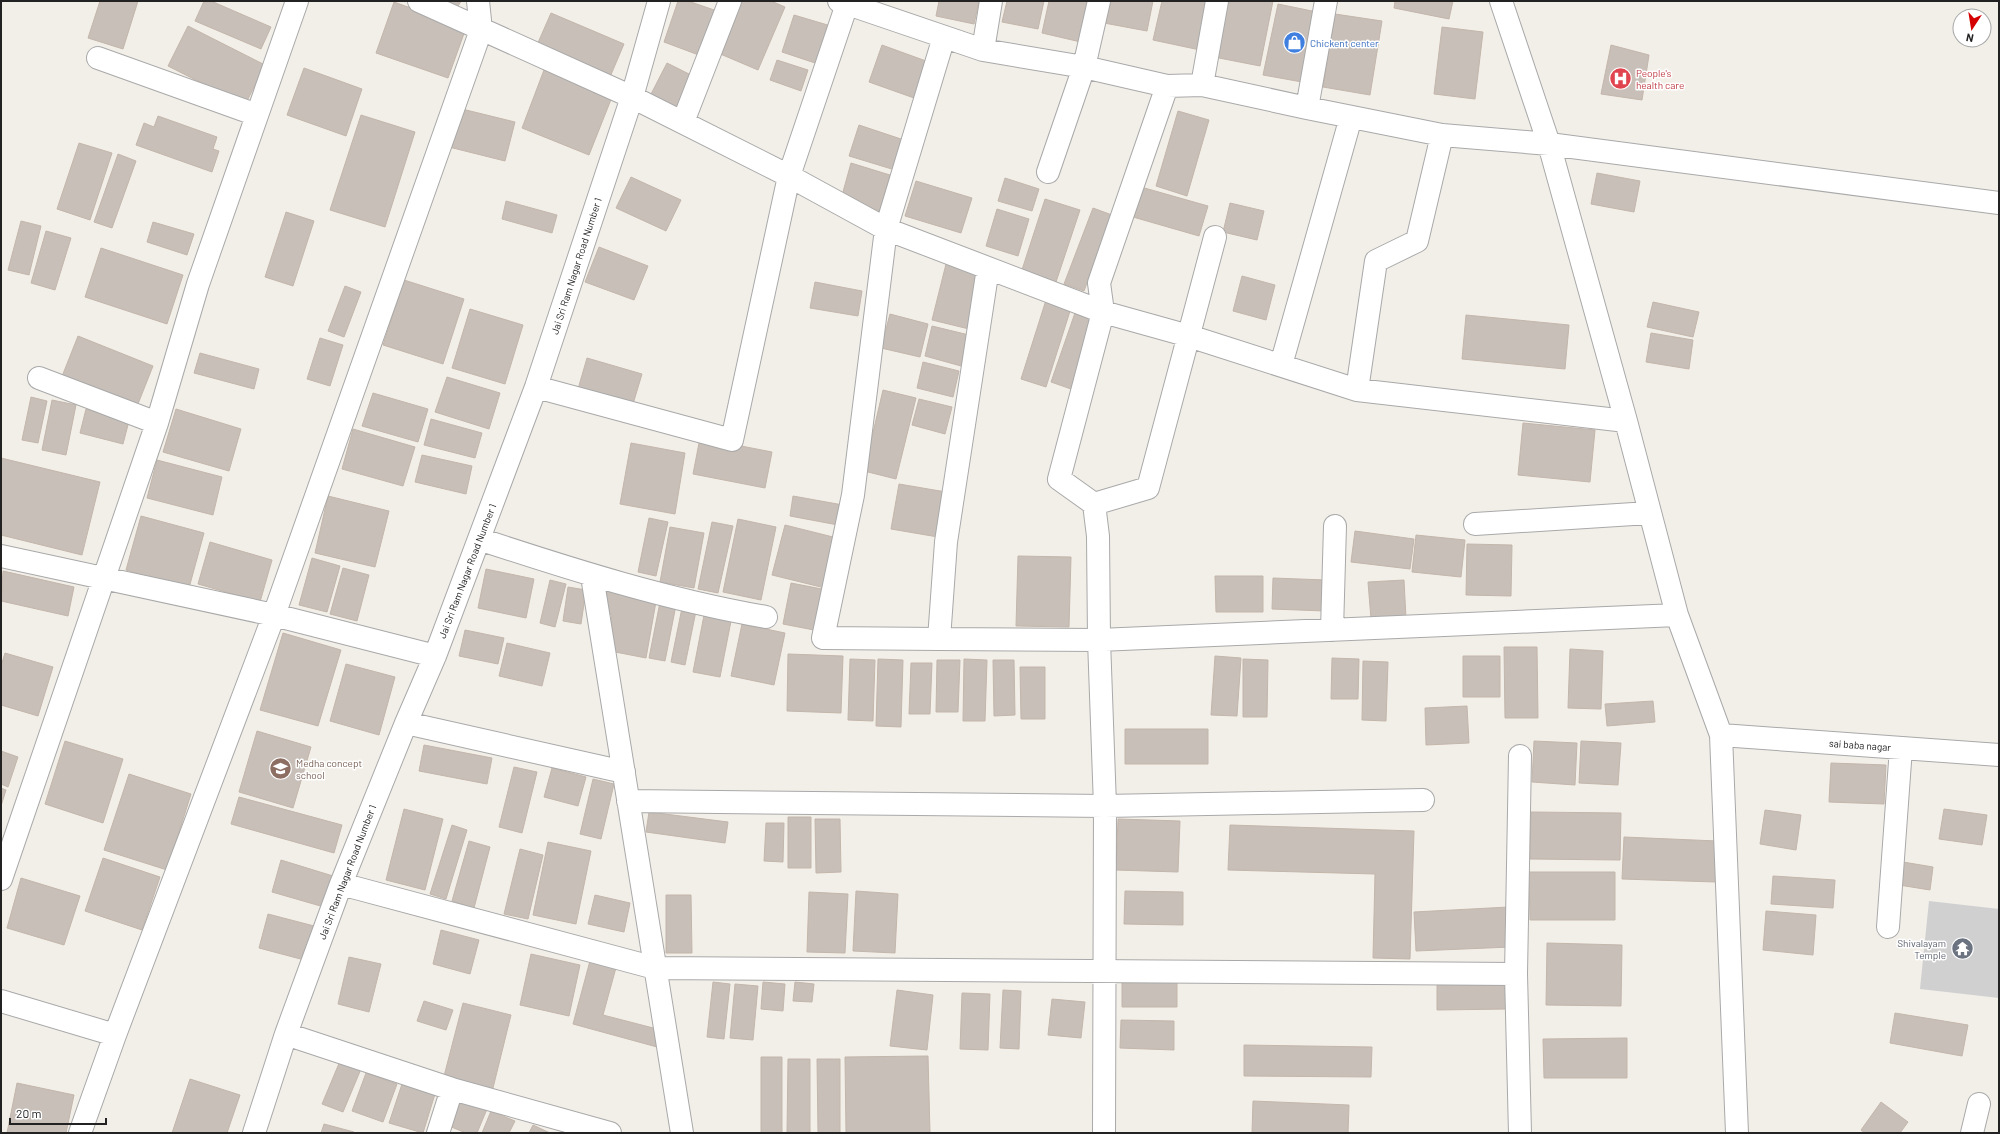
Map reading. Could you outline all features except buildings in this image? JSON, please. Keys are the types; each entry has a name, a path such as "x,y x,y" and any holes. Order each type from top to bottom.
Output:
{"street":[{"path":"1,879 105,579 157,423 198,284 297,1"},
{"path":"419,1 632,97 789,176 886,229 1103,312 1189,336 1357,390 1626,421"},
{"path":"80,1133 274,615 481,30 478,1"},
{"name":"Jai Sri Ram Nagar Road Number 1","path":"254,1133 286,1034 341,884 406,723 435,656 536,387 632,97 659,1"},
{"path":"683,122 730,1"},
{"path":"983,50 991,1"},
{"path":"1048,172 1084,67 1098,1"},
{"path":"1202,85 1217,1"},
{"path":"1306,108 1326,1"},
{"path":"1501,1 1549,144 1626,421 1677,615 1721,735 1737,1133"},
{"path":"536,387 732,440 789,176 843,3 880,8 944,37 983,50 1084,67 1167,86 1202,85 1306,108 1442,135 1549,144 1999,203"},
{"path":"944,37 886,229 853,495 823,638 1099,640 1677,615"},
{"path":"98,58 257,115"},
{"path":"1104,1133 1105,806 1099,640 1098,536 1094,504 1059,479 1103,312 1099,283 1167,86"},
{"path":"1281,365 1351,117"},
{"path":"1357,390 1376,261 1417,241 1442,135"},
{"path":"1094,504 1148,488 1215,237"},
{"path":"939,639 946,542 988,268"},
{"path":"39,378 157,423"},
{"path":"1475,524 1650,514"},
{"path":"1332,630 1335,526"},
{"path":"479,539 592,576 739,613 766,617"},
{"path":"1,556 274,615 435,656"},
{"path":"592,576 682,1133"},
{"path":"406,723 624,772"},
{"name":"sai baba nagar","path":"1721,735 1999,755"},
{"path":"1888,927 1901,748"},
{"path":"1520,756 1516,974 1520,1133"},
{"path":"628,801 1105,806 1423,800"},
{"path":"341,884 655,968 1516,974"},
{"path":"1,1001 116,1035"},
{"path":"286,1034 452,1089 610,1133"},
{"path":"438,1133 452,1089"},
{"path":"1972,1133 1979,1104"}],"shaded area":[{"name":"Shivalayam Temple","path":"1929,901 1999,909 1999,998 1920,989"}],"place":[{"name":"Chickent center","path":"1294,43"},
{"name":"People's health care","path":"1620,79"},
{"name":"Medha concept school","path":"280,769"},
{"name":"Shivalayam Temple","path":"1962,949"}]}
